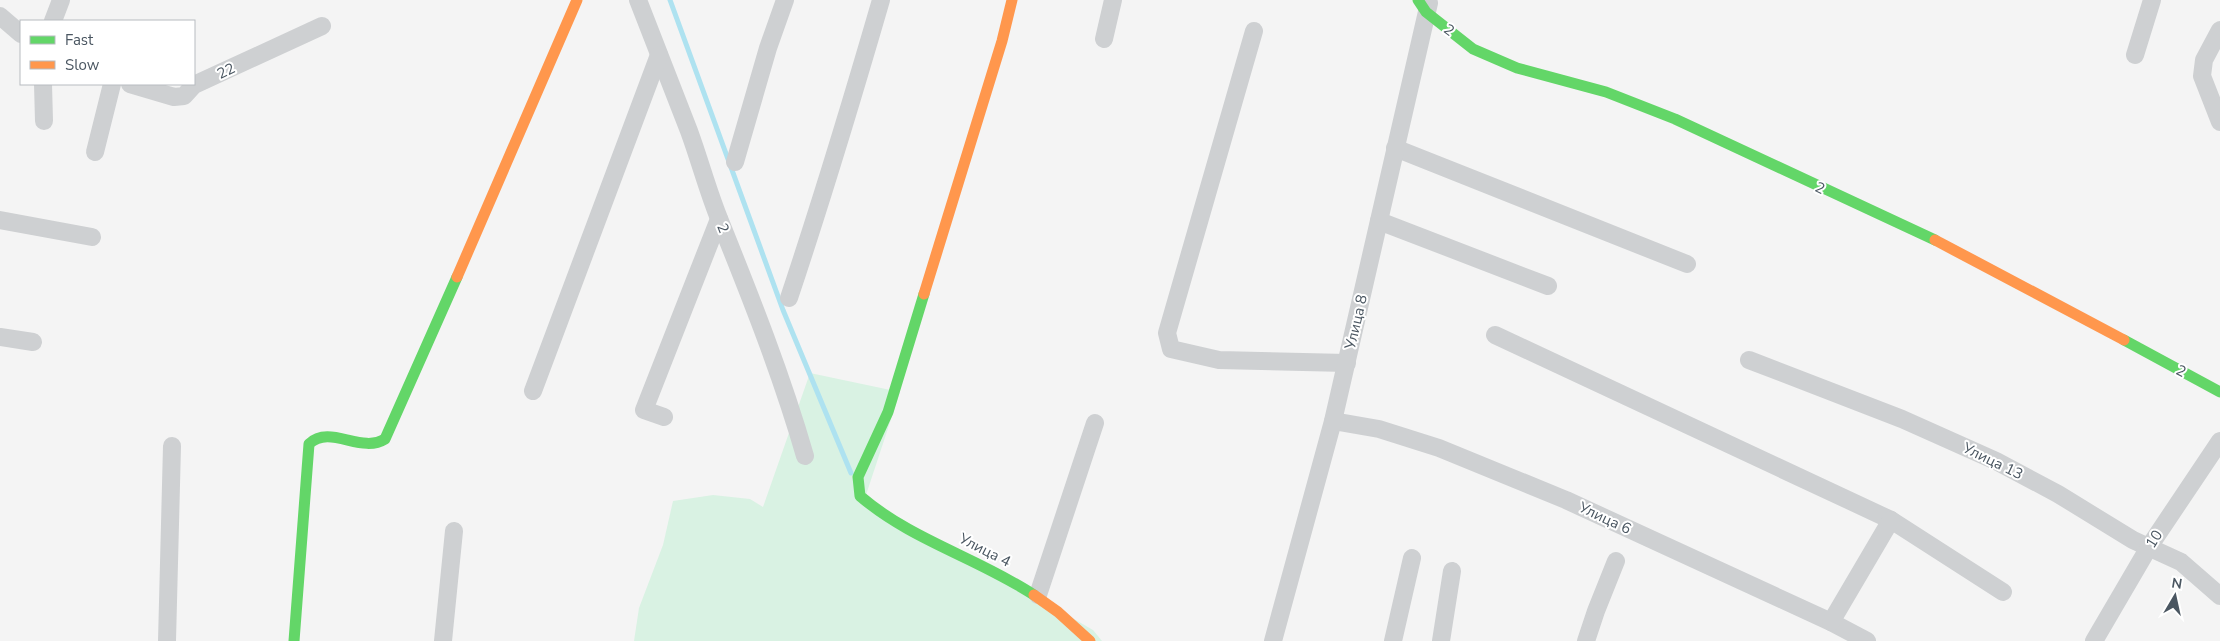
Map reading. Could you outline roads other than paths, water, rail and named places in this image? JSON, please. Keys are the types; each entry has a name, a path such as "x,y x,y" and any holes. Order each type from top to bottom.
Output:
{"street":[{"path":"53,20 61,0"},
{"path":"294,641 309,444 312,439 319,436 378,444 384,441 528,118 577,0"},
{"name":"2","path":"638,0 692,141 719,219 741,270 773,362 787,395 805,456"},
{"path":"735,162 768,48 786,0"},
{"path":"789,298 823,196 881,0"},
{"name":"Улица 4","path":"1012,0 1002,41 888,412 858,477 860,496 878,513 999,572 1038,595 1078,628 1090,641"},
{"path":"1104,39 1113,0"},
{"path":"2135,55 2152,0"},
{"name":"2","path":"1424,4 1473,49 1518,68 1606,92 1675,119 1954,249 2220,392"},
{"name":"Улица 8","path":"1273,641 1347,363 1395,148 1424,4"},
{"path":"0,16 20,33"},
{"name":"22","path":"133,85 174,97 184,96 194,86 322,26"},
{"path":"2220,30 2204,60 2202,76 2220,122"},
{"path":"1254,31 1166,334 1171,349 1219,360 1347,363"},
{"path":"534,391 659,55"},
{"path":"43,85 44,121"},
{"path":"95,152 112,85"},
{"path":"1395,148 1686,264"},
{"path":"664,417 644,410 719,219"},
{"path":"0,220 92,237"},
{"path":"1379,221 1548,286"},
{"path":"1495,335 1891,520 2003,592"},
{"path":"0,337 33,342"},
{"name":"Улица 13","path":"1749,360 1902,419 1996,461 2058,494 2133,540 2181,562 2220,596"},
{"name":"Улица 6","path":"1333,421 1380,429 1439,448 1566,500 1831,622 1867,641"},
{"path":"1038,595 1094,422"},
{"name":"10","path":"2094,641 2149,547 2219,444"},
{"path":"167,641 172,446"},
{"path":"1831,622 1891,520"},
{"path":"443,641 454,531"},
{"path":"1393,641 1412,558"},
{"path":"1586,641 1596,610 1616,561"},
{"path":"1441,641 1452,571"}],"waterway":[{"path":"670,0 783,310 851,473"}]}
